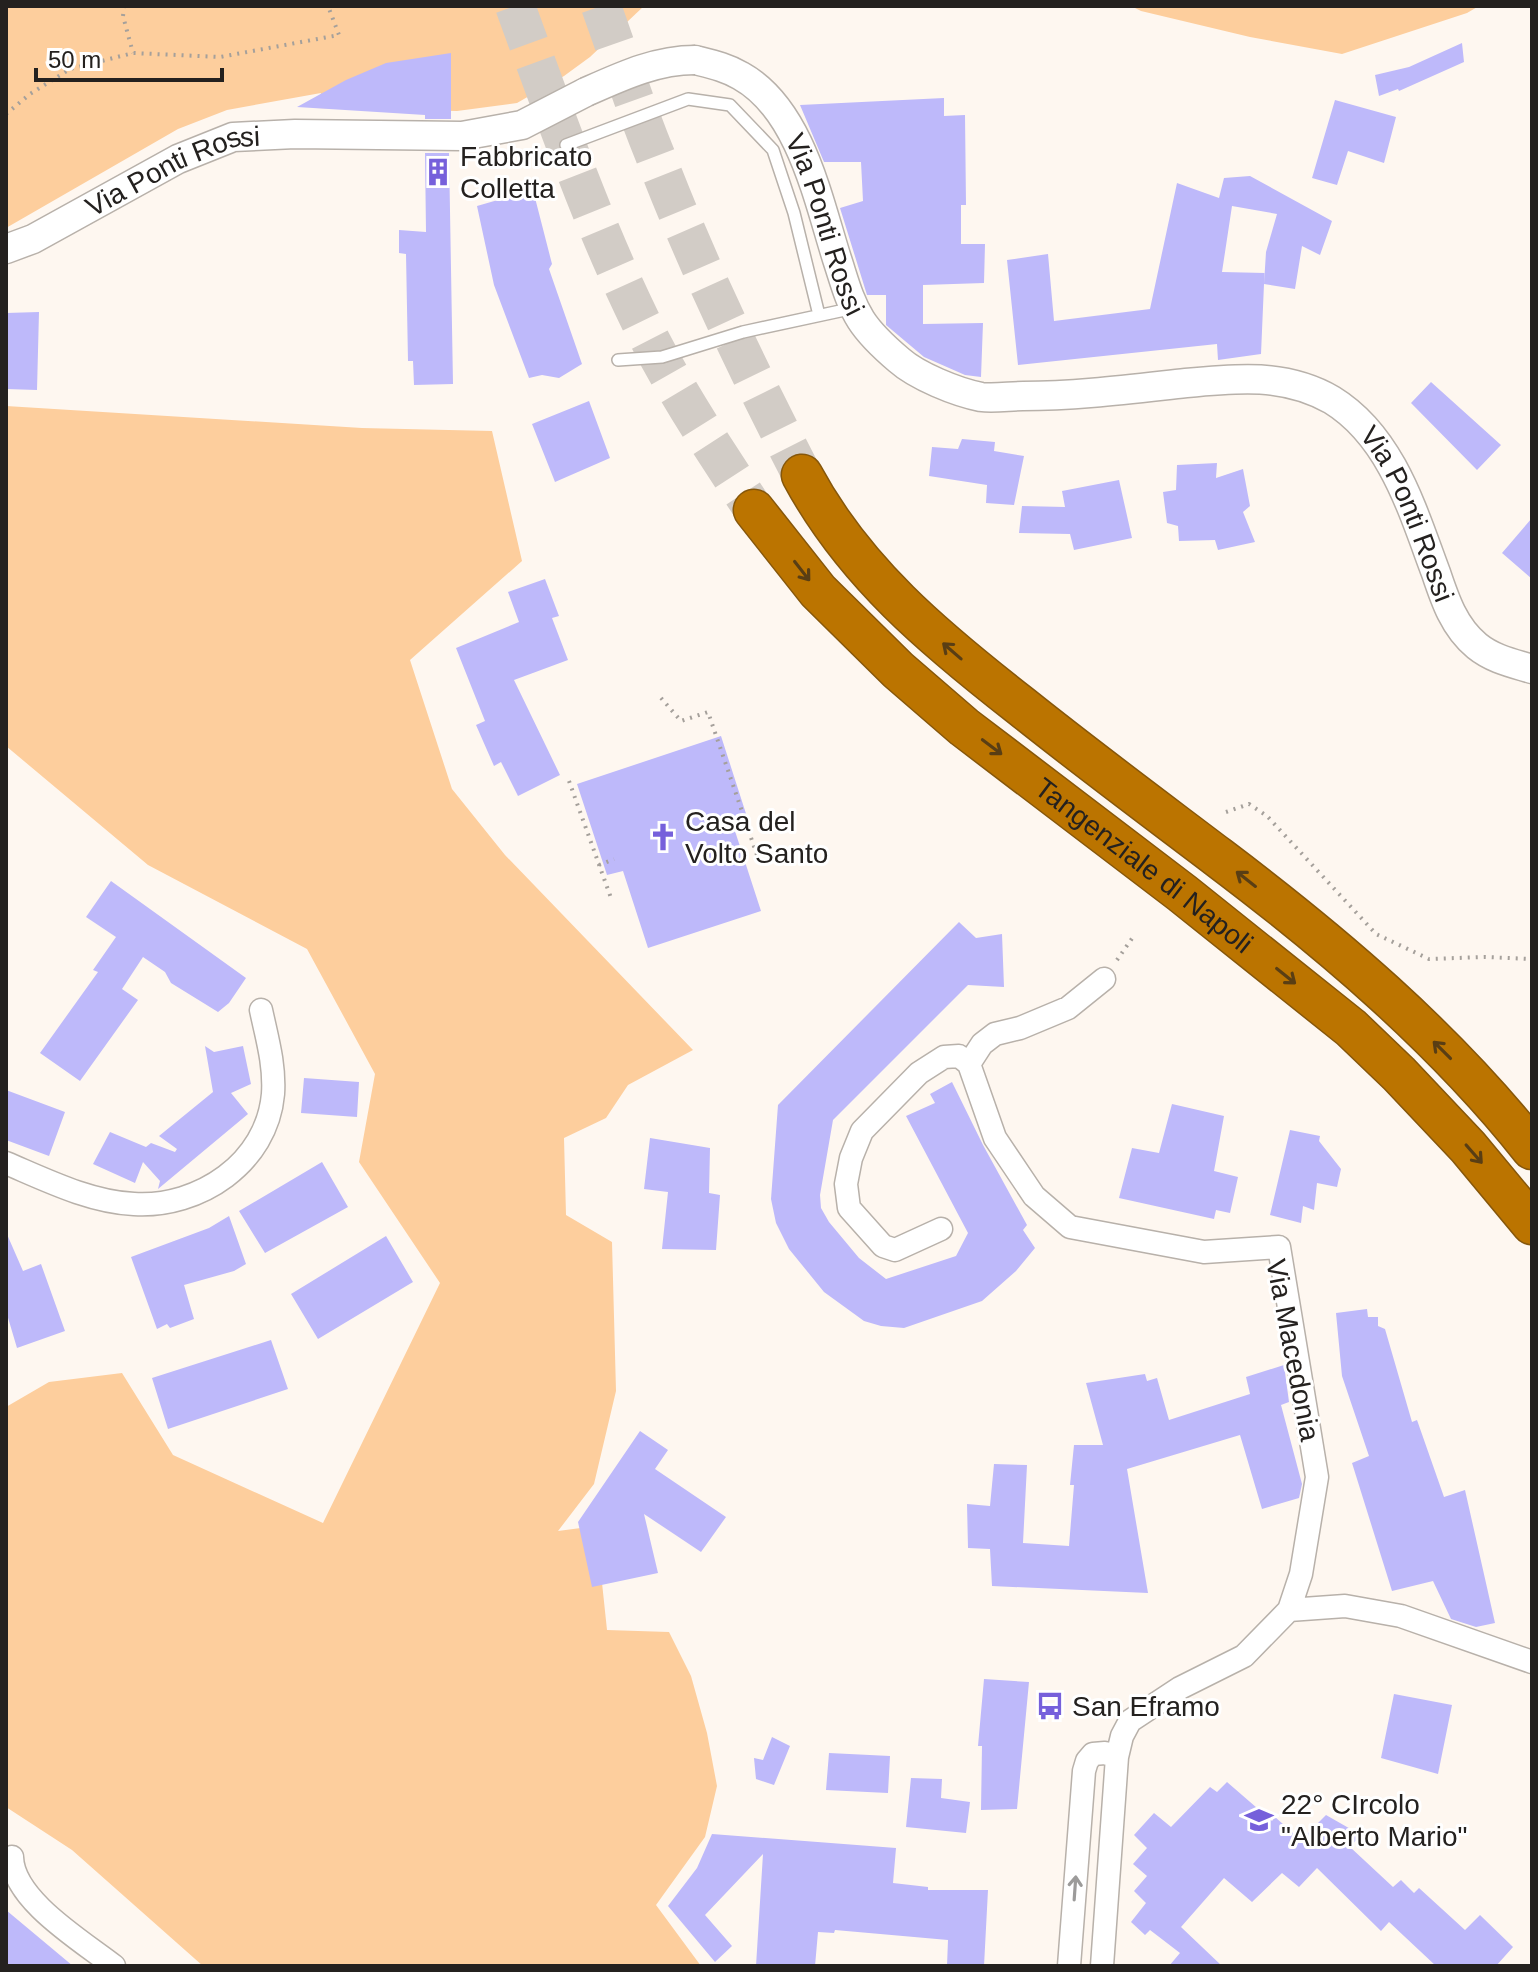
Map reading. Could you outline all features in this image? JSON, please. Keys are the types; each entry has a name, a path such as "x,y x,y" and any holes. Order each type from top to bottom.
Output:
{"highway":[{"name":"Tangenziale di Napoli","path":"802,475 821,511 847,547 912,615 965,662 1221,859 1374,983 1495,1103 1532,1149"},
{"name":"Tangenziale di Napoli","path":"754,510 818,591 964,727 1182,893 1351,1028 1458,1136 1532,1224"}],"street":[{"name":"Via Ponti Rossi","path":"6,249 33,239 178,159 233,137 295,134 462,136 522,125 631,72 672,60 695,60 721,66 750,82 792,132 809,171 854,308 863,323 901,362 931,380 981,397 1055,396 1223,379 1264,378 1283,380 1331,400 1368,432 1401,482 1454,620 1476,645 1497,659 1532,669"},
{"path":"941,1229 895,1250 883,1246 849,1208 846,1184 851,1158 862,1131 919,1073 944,1057 959,1056 969,1064 982,1044 995,1034 1020,1028 1068,1008 1104,979"},
{"path":"6,1163 86,1194 136,1205 177,1199 221,1181 240,1165 255,1145 266,1123 272,1098 272,1059 261,1010"},
{"name":"Via Macedonia","path":"969,1064 995,1138 1034,1196 1070,1227 1204,1252 1279,1247 1317,1477 1301,1574 1289,1610 1244,1656 1180,1688 1130,1721 1122,1736 1117,1757 1102,1966"},
{"path":"1289,1610 1345,1606 1401,1616 1532,1662"},
{"path":"1069,1966 1084,1771 1093,1754 1105,1753 1117,1757"},
{"path":"12,1857 16,1878 28,1895 114,1966"}],"lane":[{"path":"566,145 688,99 730,105 773,150 794,213 819,315"},
{"path":"618,360 662,357 743,332 854,308"}],"path":[{"path":"124,6 123,16 133,53"},
{"path":"6,114 30,94 70,69 133,53 220,57 339,35 328,6"},
{"path":"661,698 681,721 708,712 759,861"},
{"path":"569,781 611,898"},
{"path":"1226,812 1249,804 1267,816 1376,934 1429,959 1532,959"},
{"path":"599,865 614,859"},
{"path":"1104,979 1133,937"}],"shaded area":[{"path":"6,6 644,6 590,57 517,103 457,111 316,108 321,93 227,110 178,129 6,228"},
{"path":"1131,6 1479,6 1467,13 1342,54 1250,37"},
{"path":"6,406 362,428 492,431 522,561 410,660 452,789 505,855 693,1050 628,1085 606,1118 564,1138 566,1215 612,1242 616,1391 594,1484 558,1531 596,1526 607,1630 669,1632 691,1676 707,1733 717,1786 705,1837 656,1905 701,1966 203,1966 72,1850 6,1807 6,1407 49,1382 122,1373 173,1455 323,1523 440,1283 359,1162 375,1074 307,949 148,865 6,746"}],"building":[{"path":"1462,43 1464,62 1399,91 1379,96 1375,75 1409,67"},
{"path":"451,53 451,119 297,107 346,80 386,63"},
{"path":"944,98 944,116 965,115 966,205 961,205 961,244 985,244 984,283 923,285 923,324 983,323 981,377 965,375 924,357 886,325 886,295 867,295 840,208 863,201 861,162 824,162 800,105"},
{"path":"1335,100 1396,117 1384,163 1348,151 1337,185 1312,178"},
{"path":"425,153 449,153 453,384 414,385 413,361 408,361 406,254 399,253 399,230 426,232"},
{"path":"1250,176 1332,221 1320,255 1302,246 1295,289 1264,284 1261,354 1218,360 1217,344 1018,365 1007,260 1048,254 1054,321 1150,309 1177,183 1219,198 1224,178","holes":["1232,206 1277,214 1266,252 1265,273 1222,272"]},
{"path":"533,190 552,264 549,269 582,364 559,378 542,375 529,378 494,285 477,206"},
{"path":"39,312 37,390 6,389 6,313"},
{"path":"1431,382 1501,445 1477,470 1411,403"},
{"path":"589,401 610,458 555,482 532,424"},
{"path":"962,439 995,442 994,451 1024,456 1014,505 986,503 987,485 929,476 932,447 958,449"},
{"path":"1217,463 1216,478 1243,469 1250,506 1243,512 1255,542 1218,550 1215,540 1179,541 1178,526 1167,523 1163,492 1176,490 1177,465"},
{"path":"1119,480 1132,538 1074,550 1070,534 1019,533 1022,506 1065,507 1062,491"},
{"path":"1532,518 1532,579 1502,553"},
{"path":"545,579 559,616 552,618 568,660 514,680 560,775 518,796 501,762 494,766 476,725 485,721 456,648 519,622 508,592"},
{"name":"Casa del Volto Santo","path":"721,736 749,823 734,828 761,911 648,948 623,871 607,875 577,784"},
{"path":"111,881 246,978 229,1003 218,1012 171,983 165,972 143,957 122,989 138,1000 80,1081 40,1053 98,972 93,970 116,937 86,917"},
{"path":"959,922 976,938 1002,934 1004,987 968,985 833,1120 820,1195 821,1208 859,1258 886,1279 956,1256 968,1233 906,1116 935,1103 930,1094 952,1082 1027,1225 1023,1230 1035,1248 1016,1271 982,1301 904,1328 881,1326 864,1321 824,1292 789,1249 776,1223 771,1199 778,1105"},
{"path":"205,1046 214,1052 243,1046 251,1084 231,1093 248,1114 158,1189 160,1181 143,1162 135,1183 93,1164 110,1132 146,1147 151,1143 175,1152 177,1149 159,1136 213,1092"},
{"path":"304,1078 359,1082 357,1117 301,1113"},
{"path":"6,1090 65,1112 49,1156 6,1140"},
{"path":"1172,1104 1224,1116 1214,1171 1238,1177 1230,1213 1216,1210 1214,1219 1119,1198 1132,1148 1159,1153"},
{"path":"1290,1130 1320,1136 1319,1141 1341,1169 1337,1187 1317,1183 1314,1210 1303,1206 1301,1223 1270,1215"},
{"path":"650,1138 710,1148 709,1193 720,1195 716,1250 662,1249 668,1192 644,1189"},
{"path":"322,1162 348,1207 265,1253 239,1211"},
{"path":"229,1216 246,1264 234,1271 184,1285 194,1319 170,1328 167,1324 157,1329 131,1257 209,1228"},
{"path":"6,1232 23,1271 41,1264 65,1331 17,1348 6,1311"},
{"path":"386,1236 413,1282 318,1339 291,1294"},
{"path":"1367,1309 1368,1317 1378,1317 1378,1326 1385,1329 1412,1422 1417,1420 1444,1497 1465,1490 1495,1623 1476,1627 1451,1619 1433,1581 1392,1591 1352,1463 1369,1456 1342,1376 1336,1313"},
{"path":"271,1340 288,1389 168,1429 152,1378"},
{"path":"1284,1365 1289,1402 1281,1405 1302,1484 1299,1498 1262,1509 1240,1435 1127,1469 1148,1593 992,1586 990,1549 968,1548 967,1504 990,1506 994,1464 1027,1465 1023,1543 1069,1546 1074,1445 1103,1445 1086,1383 1145,1374 1147,1381 1157,1378 1169,1420 1250,1394 1246,1377"},
{"path":"640,1431 668,1450 655,1469 726,1517 701,1552 644,1514 658,1573 592,1587 578,1522"},
{"path":"984,1679 1029,1682 1017,1809 981,1810 982,1746 978,1746"},
{"path":"1394,1694 1452,1705 1438,1774 1381,1758"},
{"path":"772,1737 790,1746 774,1785 756,1779 754,1758 763,1760"},
{"path":"829,1753 890,1756 888,1793 826,1790"},
{"path":"911,1778 942,1779 941,1798 970,1802 966,1833 906,1827"},
{"path":"1227,1782 1272,1821 1275,1817 1301,1840 1326,1815 1361,1835 1350,1847 1393,1887 1401,1880 1414,1893 1419,1888 1465,1930 1480,1915 1513,1947 1496,1966 1436,1966 1389,1922 1381,1931 1317,1868 1299,1887 1282,1873 1252,1902 1224,1878 1181,1927 1222,1966 1169,1966 1180,1953 1150,1930 1145,1935 1131,1922 1146,1903 1134,1891 1147,1876 1133,1864 1147,1848 1134,1835 1154,1813 1171,1827 1210,1787 1217,1792"},
{"path":"712,1834 896,1848 893,1883 928,1887 928,1890 988,1890 984,1966 947,1966 948,1940 835,1930 834,1933 818,1932 815,1966 756,1966 763,1854 705,1915 732,1946 715,1962 668,1906 697,1868"},
{"path":"6,1910 73,1966 6,1966"}],"tunnel":[{"path":"515,6 589,205 641,322 680,394 754,510"},
{"path":"601,6 688,237 802,475"}],"place":[{"name":"Fabbricato Colletta","path":"438,172"},
{"name":"Casa del Volto Santo","path":"663,837"},
{"name":"San Eframo","path":"1050,1706"},
{"name":"22° CIrcolo \"Alberto Mario\"","path":"1259,1820"}]}
